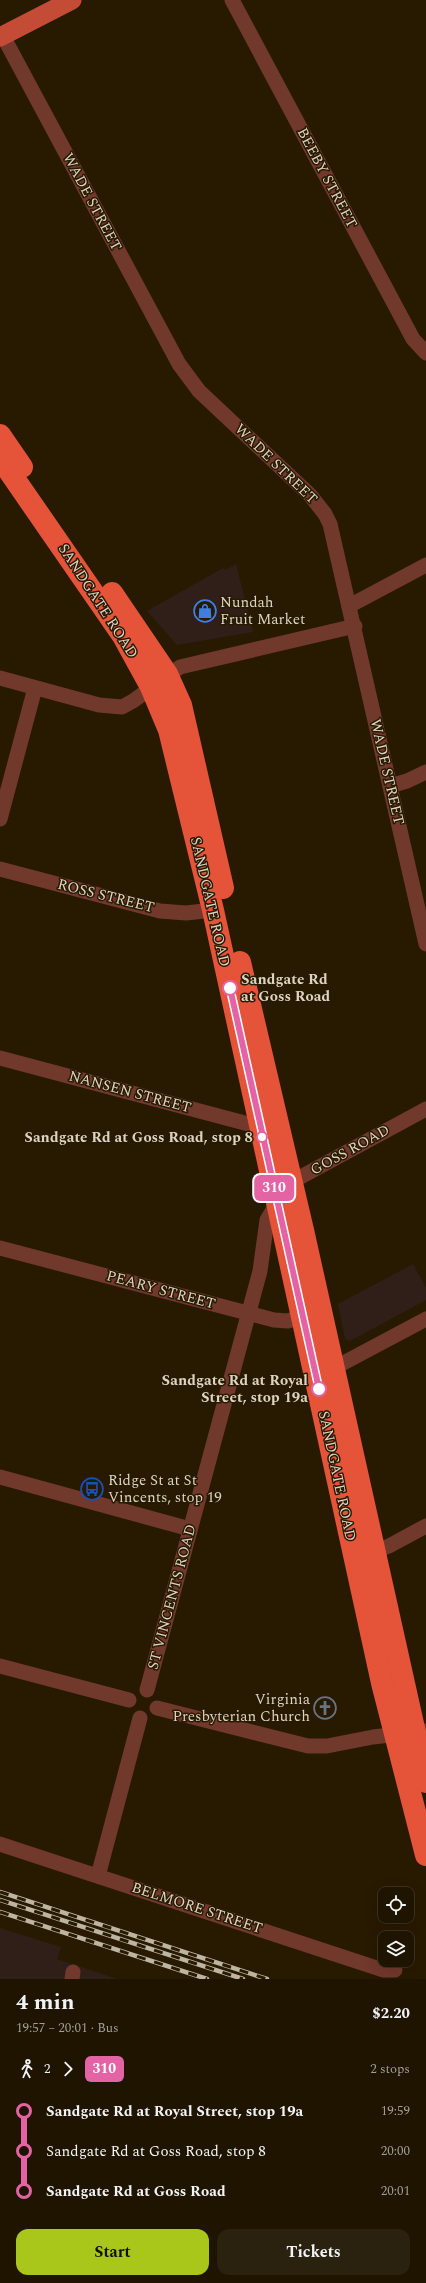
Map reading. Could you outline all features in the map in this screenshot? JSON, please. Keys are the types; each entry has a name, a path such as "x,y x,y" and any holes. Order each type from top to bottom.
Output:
{"highway":[{"name":"SANDGATE ROAD","path":"0,436 147,642 159,681 213,910 260,1127 281,1192"},
{"name":"SANDGATE ROAD","path":"0,458 106,609 123,636 159,681 181,705 189,737 281,1192 312,1313 355,1558 412,1733 426,1782"},
{"name":"SANDGATE ROAD","path":"312,1313 334,1368 375,1552 412,1733 426,1855"}],"main road":[{"path":"2,36 72,0"}],"street":[{"name":"BEEBY STREET","path":"232,0 413,339 426,353"},
{"name":"WADE STREET","path":"2,36 179,364 199,391 310,495 325,514 332,530 426,944"},
{"path":"349,606 426,565"},
{"path":"0,678 99,705 116,707 127,705 180,667 354,626"},
{"path":"0,818 35,688"},
{"path":"390,786 407,781 426,772"},
{"name":"ROSS STREET","path":"0,869 160,910 186,914 213,910"},
{"name":"NANSEN STREET","path":"0,1058 260,1127"},
{"name":"GOSS ROAD","path":"281,1192 426,1109"},
{"name":"ST VINCENTS ROAD","path":"147,1690 260,1271 268,1220 281,1192"},
{"name":"PEARY STREET","path":"0,1248 279,1321 312,1313"},
{"path":"334,1368 426,1319"},
{"path":"0,1477 190,1529"},
{"path":"355,1558 375,1552 426,1526"},
{"path":"0,1666 129,1700"},
{"path":"147,1690 154,1695 157,1708 149,1717 140,1718 132,1714 129,1700 134,1693 147,1690"},
{"path":"157,1708 308,1746 327,1746 412,1733"},
{"path":"98,1876 140,1718"},
{"name":"BELMORE STREET","path":"0,1844 383,1970 395,1970"}],"shaded area":[{"path":"236,564 253,632 177,645 147,611 223,568 225,570"},
{"path":"413,1264 426,1288 426,1300 350,1341 345,1339 338,1304"},
{"path":"0,1928 61,1947 57,1959 117,1979 0,1979"}],"railway":[{"path":"0,1892 267,1979"},
{"path":"0,1900 243,1979"},
{"path":"0,1912 207,1979"}],"bus line":[{"name":"310","path":"230,988 319,1389"}],"place":[{"name":"Nundah Fruit Market","path":"205,611"},
{"name":"Sandgate Rd at Goss Road","path":"230,988"},
{"name":"Sandgate Rd at Goss Road, stop 8","path":"262,1137"},
{"name":"Sandgate Rd at Royal Street, stop 19a","path":"319,1389"},
{"name":"Ridge St at St Vincents, stop 19","path":"92,1489"},
{"name":"Virginia Presbyterian Church","path":"325,1708"}]}
